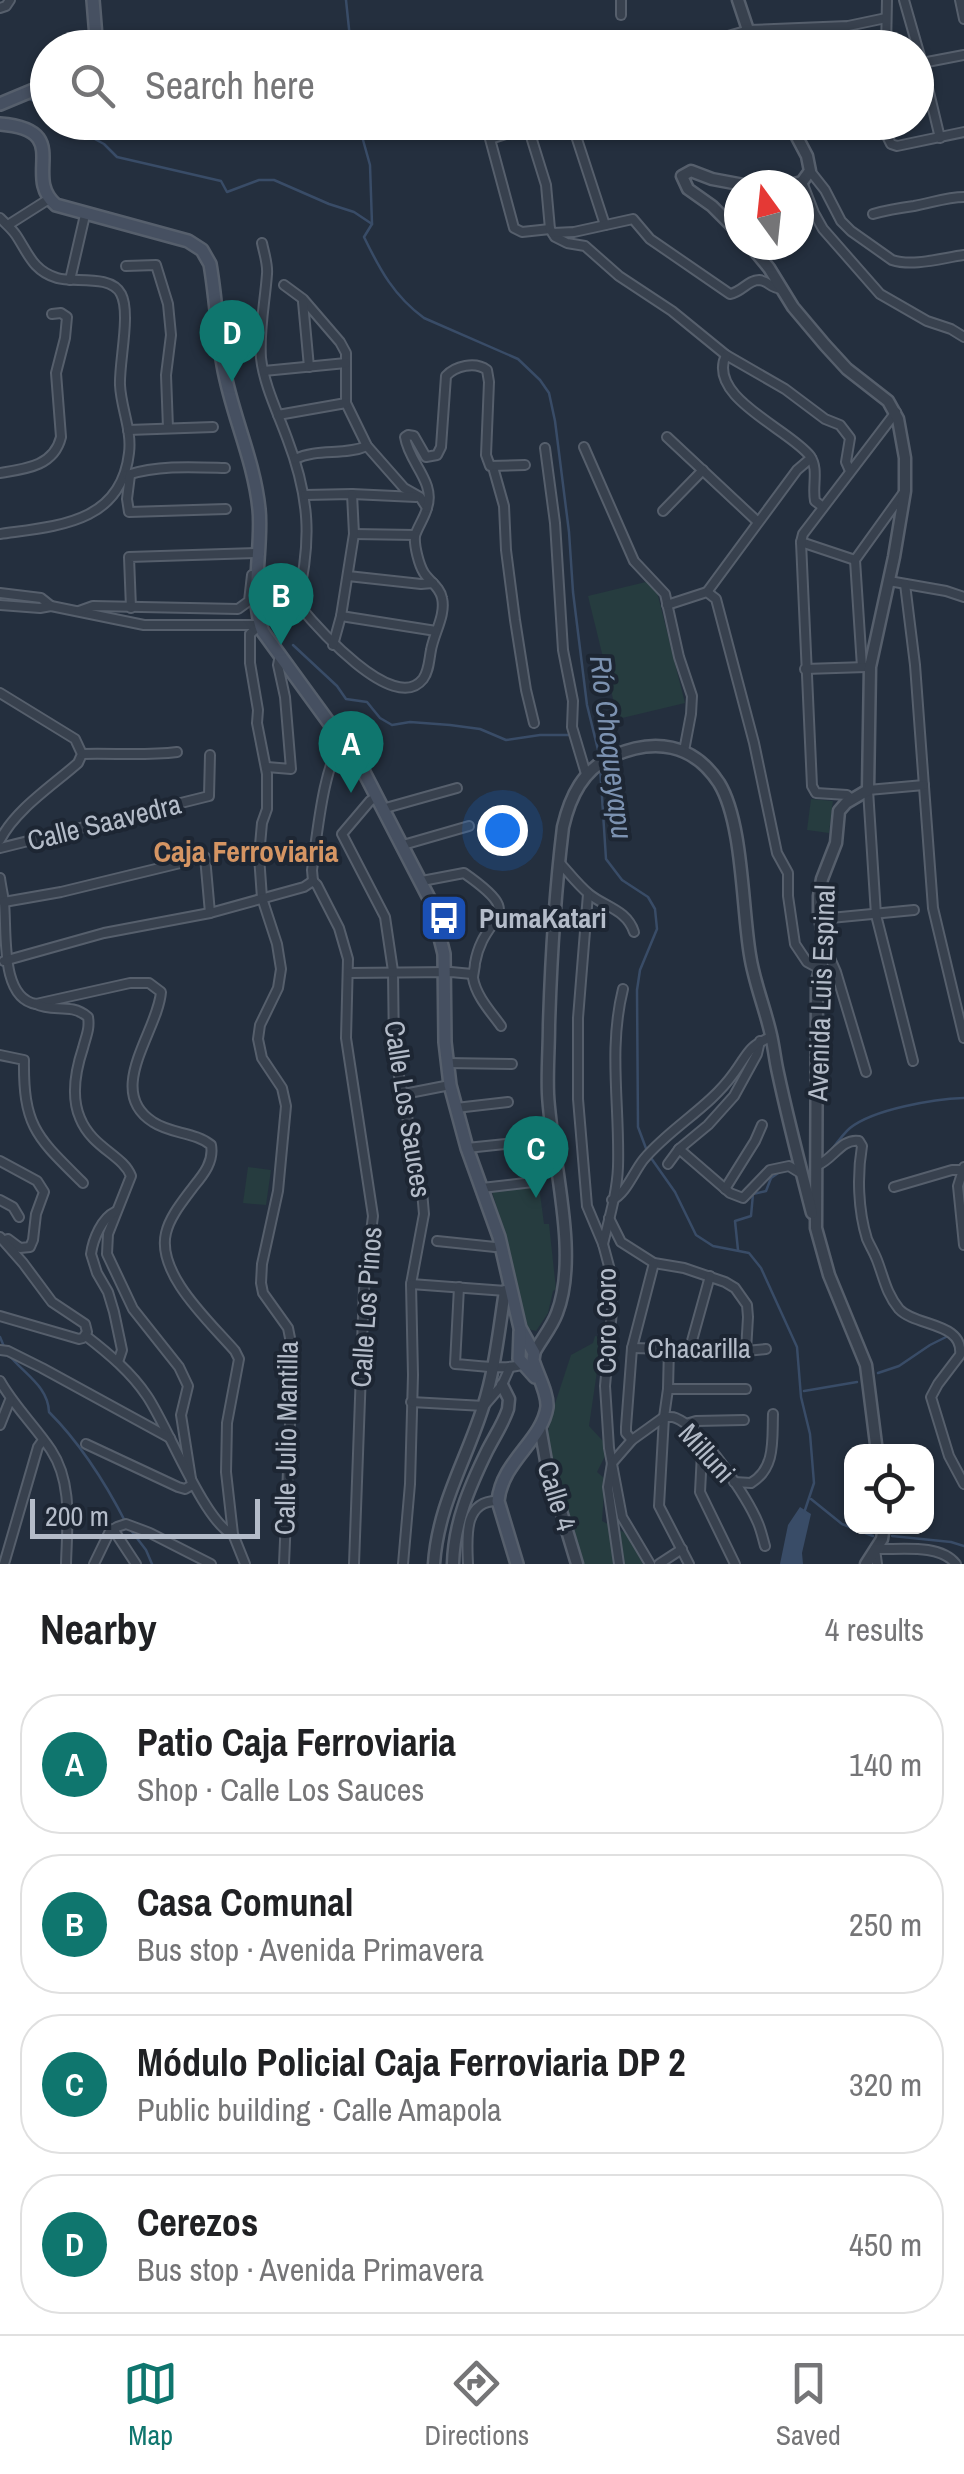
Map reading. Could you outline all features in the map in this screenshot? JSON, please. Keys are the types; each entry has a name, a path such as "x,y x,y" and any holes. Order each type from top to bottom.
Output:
{"main road":[{"path":"92,0 95,30"},
{"path":"0,104 30,92"},
{"path":"0,124 30,131"},
{"path":"40,140 48,199 61,208 188,241 206,257 213,282 222,364 256,490 260,625 352,750 422,881 438,922 446,972 450,1085 501,1246 528,1356 547,1404 540,1427 502,1480 498,1501 517,1564"}],"street":[{"path":"0,8 10,0"},
{"path":"621,0 621,16"},
{"path":"738,0 749,30 848,26 886,18"},
{"path":"886,30 888,0"},
{"path":"904,0 913,30"},
{"path":"960,0 964,19"},
{"path":"934,61 964,55"},
{"path":"934,113 940,138"},
{"path":"934,139 964,132"},
{"path":"490,140 514,228 522,232 574,232 633,218 650,239 730,294 757,280 766,281 776,290 783,289"},
{"path":"532,140 546,185 552,231 562,241 584,246 726,355 840,425 850,438 846,462 850,471"},
{"path":"578,140 605,225"},
{"path":"799,140 810,170"},
{"path":"890,140 897,146 929,140"},
{"path":"724,181 697,172 682,176 688,189 724,218"},
{"path":"814,176 841,221 892,260 915,262 964,255"},
{"path":"872,214 964,197"},
{"path":"48,199 4,222 36,267 57,278 108,283 122,294 120,386 130,453 126,475 129,512 226,508"},
{"path":"814,213 880,294 927,321 964,336"},
{"path":"70,280 86,214"},
{"path":"262,243 267,273 262,360 305,495 308,531 296,603"},
{"path":"761,260 793,306 847,370 888,401 896,412 905,458 905,491 889,580 866,667"},
{"path":"126,266 156,264 168,304 168,428"},
{"path":"284,285 303,299 346,353 346,403 367,446 427,508"},
{"path":"303,299 309,367"},
{"path":"0,473 37,466 59,446 56,372 67,326 61,313 52,314"},
{"path":"726,355 722,374 729,388 811,458 814,497 823,507"},
{"path":"264,371 346,364"},
{"path":"257,600 296,603 356,664 404,689 420,683 428,670 442,602 438,588 420,566 415,535 427,508 429,489 412,460 405,438 414,436 426,456 437,456 442,447 446,376 453,370 482,366 489,382 486,456 504,506 515,620 534,723"},
{"path":"278,415 346,403"},
{"path":"896,412 803,534 801,542 813,791 852,799 868,790 924,785"},
{"path":"128,430 213,427"},
{"path":"667,437 758,522"},
{"path":"295,459 313,452 356,451 367,446"},
{"path":"584,447 634,561 665,594 692,696 684,752"},
{"path":"545,448 556,523 563,650 573,701 572,727 589,772"},
{"path":"667,605 707,592 797,470 811,458"},
{"path":"493,467 525,464"},
{"path":"0,534 80,520 108,502 126,475 140,470 225,468"},
{"path":"662,511 703,470"},
{"path":"905,491 855,560 866,667 876,914 914,1060"},
{"path":"333,644 354,534 352,494"},
{"path":"305,495 420,497"},
{"path":"354,534 415,535"},
{"path":"801,542 855,560"},
{"path":"78,611 93,606 132,608 238,610 249,601 253,572 260,559 129,557 132,608"},
{"path":"348,576 433,583"},
{"path":"889,580 964,597"},
{"path":"905,584 915,665 932,908 964,1038"},
{"path":"0,592 41,598 51,606"},
{"path":"707,592 716,599 754,743 777,852 788,874 795,944 807,962 820,969"},
{"path":"0,605 51,606 144,625 260,625"},
{"path":"341,616 436,631"},
{"name":"Calle Julio Mantilla","path":"260,625 250,634 250,663 267,767 267,809 260,856 262,898 278,944 281,978 260,1025 259,1048 266,1067 282,1088 286,1106 278,1191 261,1274 263,1292 285,1322 293,1352 284,1564"},
{"path":"267,767 291,769 280,655"},
{"path":"805,669 866,667"},
{"path":"0,694 75,739 82,754 78,763 20,814 0,840"},
{"path":"4,962 104,933 210,913 304,887 312,881 324,797 334,755 344,740"},
{"path":"484,1406 502,1384 508,1369 528,1356 557,1315 563,1290 562,1192 548,1092 559,862 568,808 589,772 608,758 652,744 669,746 701,762 719,784 734,825 750,958 816,1228"},
{"path":"82,754 145,756 177,752"},
{"name":"Calle Saavedra","path":"0,848 209,796 210,755"},
{"path":"382,809 457,788"},
{"name":"Calle Los Sauces","path":"376,797 344,831 343,838 386,917 393,972 394,1051 424,1214 411,1284 410,1484 404,1564"},
{"name":"Avenida Luis Espinal","path":"852,799 837,815 836,844 819,896 826,949 817,981 816,1228 829,1275 866,1366 876,1444"},
{"path":"402,845 470,826"},
{"path":"4,902 205,858 210,913"},
{"path":"559,862 588,894 631,922 634,932"},
{"path":"422,881 464,873 498,902 498,919 479,945 472,974 483,1001 501,1026"},
{"path":"0,878 7,981 24,1002 72,1008 88,1017 90,1027 81,1052 75,1098 78,1115 100,1146 130,1173 106,1244 108,1254 133,1309 179,1367 188,1386 181,1416 193,1480 189,1488 178,1487 86,1444"},
{"name":"Calle Los Pinos","path":"312,881 339,928 348,960 346,1038 373,1216 364,1289 354,1564"},
{"name":"Coro Coro","path":"588,894 578,1018 578,1099 587,1206 610,1270 608,1434 622,1517 650,1564"},
{"path":"820,919 914,910"},
{"path":"826,949 866,1072"},
{"path":"348,973 472,974"},
{"path":"36,1004 130,982 148,983 162,995 136,1060 132,1081 142,1112 153,1122 210,1142 213,1151 207,1169 170,1221 164,1245 168,1266 176,1279 239,1360 227,1424 227,1483 232,1534 245,1564"},
{"path":"603,1244 618,1164 614,1048 623,990"},
{"path":"612,1200 620,1196 648,1154 703,1108 732,1077 748,1049 772,1036"},
{"path":"668,1164 678,1149 708,1125 734,1096 760,1042"},
{"path":"0,1055 24,1060 24,1088 33,1129 82,1183"},
{"path":"447,1063 512,1064"},
{"path":"404,1094 450,1085"},
{"path":"456,1108 508,1102"},
{"path":"725,1189 762,1124"},
{"path":"818,1165 847,1142 859,1141 864,1228 886,1291 904,1314 952,1332 960,1340 960,1355 932,1396 949,1456 964,1484"},
{"path":"467,1148 524,1142"},
{"path":"678,1149 725,1189 743,1198 770,1170 788,1166 802,1174"},
{"path":"0,1161 37,1181 44,1192 30,1247 20,1248 2,1239"},
{"path":"894,1187 963,1168 958,1206 964,1245"},
{"path":"482,1188 533,1182"},
{"path":"0,1200 19,1217"},
{"path":"115,1212 104,1222 90,1254 110,1299 122,1350 118,1362"},
{"path":"609,1218 621,1242 654,1263 710,1276 742,1296 748,1317 746,1351"},
{"path":"1,1314 79,1339 88,1330 52,1302 2,1239"},
{"path":"437,1241 501,1246"},
{"path":"632,1440 626,1427 632,1348 654,1263"},
{"path":"690,1348 710,1276"},
{"path":"411,1284 509,1290 484,1406 442,1515 434,1564"},
{"path":"459,1288 456,1364 508,1369"},
{"path":"86,1336 118,1362 146,1395 180,1462 217,1522 232,1534"},
{"name":"Chacarilla","path":"632,1348 766,1349"},
{"path":"669,1348 658,1506 689,1564"},
{"path":"0,1350 42,1368 170,1438"},
{"path":"0,1381 58,1462 66,1487 66,1564"},
{"path":"453,1564 460,1512 508,1409 510,1399 502,1384"},
{"path":"668,1389 746,1389"},
{"path":"0,1425 10,1400"},
{"path":"411,1402 484,1406"},
{"path":"734,1482 751,1483 766,1470 774,1414"},
{"name":"Milluni","path":"612,1464 632,1440 664,1417 677,1418 705,1444 734,1482 758,1522 765,1546"},
{"path":"686,1424 744,1420"},
{"name":"Calle 4","path":"540,1427 577,1564"},
{"path":"4,1564 38,1447 44,1440"},
{"path":"705,1444 700,1492 735,1564"},
{"path":"612,1464 608,1487 619,1564"},
{"path":"468,1564 468,1530 475,1508 484,1502 498,1501"},
{"path":"94,1564 106,1536 122,1524 134,1526 210,1564"},
{"path":"112,1529 136,1564"},
{"path":"878,1564 882,1534"},
{"path":"866,1564 879,1544"},
{"path":"879,1544 938,1552 953,1558 956,1564"},
{"path":"659,1564 682,1549"}],"green space":[{"path":"654,580 685,703 618,719 588,596"},
{"path":"811,799 833,801 829,833 807,830"},
{"path":"248,1167 271,1170 266,1205 243,1203"},
{"path":"539,1186 544,1224 549,1224 556,1289 548,1313 536,1331 528,1329 492,1192"},
{"path":"595,1336 602,1337 589,1426 612,1451 597,1472 605,1479 602,1521 629,1535 643,1564 583,1564 546,1447 550,1419 571,1355 593,1343"}],"water":[{"path":"800,1507 811,1514 803,1564 780,1564 788,1525"}],"waterway":[{"name":"Río Choqueyapu","path":"346,0 349,30"},
{"path":"26,98 30,99"},
{"path":"97,140 117,157 221,181 227,192 259,180 274,180 354,212 372,224"},
{"name":"Río Choqueyapu","path":"363,140 370,165 372,224 364,237 389,282 424,318 518,359 549,393 569,532 587,705 600,758"},
{"path":"293,645 346,699 367,702 392,725 450,725 480,729 506,740 571,735"},
{"name":"Río Choqueyapu","path":"600,766 606,859 622,880 648,897 655,909 657,929 640,970 637,990 638,1127 647,1151"},
{"path":"830,1152 850,1128 874,1115 921,1103 964,1098"},
{"name":"Río Choqueyapu","path":"651,1158 675,1192 696,1235 713,1246 749,1253 761,1268 797,1347 814,1483 804,1513"},
{"path":"738,1250 735,1221 751,1216 753,1194 766,1191 771,1178 781,1171"},
{"path":"878,1373 899,1366 948,1336"},
{"path":"0,1337 5,1349"},
{"path":"10,1356 40,1388 49,1412 92,1464 126,1523"},
{"path":"804,1391 857,1382"},
{"path":"811,1499 842,1524 873,1536"},
{"path":"130,1529 152,1564"},
{"path":"892,1536 964,1546"}],"place":[{"name":"Cerezos","path":"232,382"},
{"name":"Casa Comunal","path":"281,645"},
{"name":"Patio Caja Ferroviaria","path":"351,793"},
{"name":"PumaKatari","path":"444,918"},
{"name":"Módulo Policial Caja Ferroviaria DP 2","path":"536,1198"}],"district":[{"name":"Caja Ferroviaria","path":"246,851"}]}
